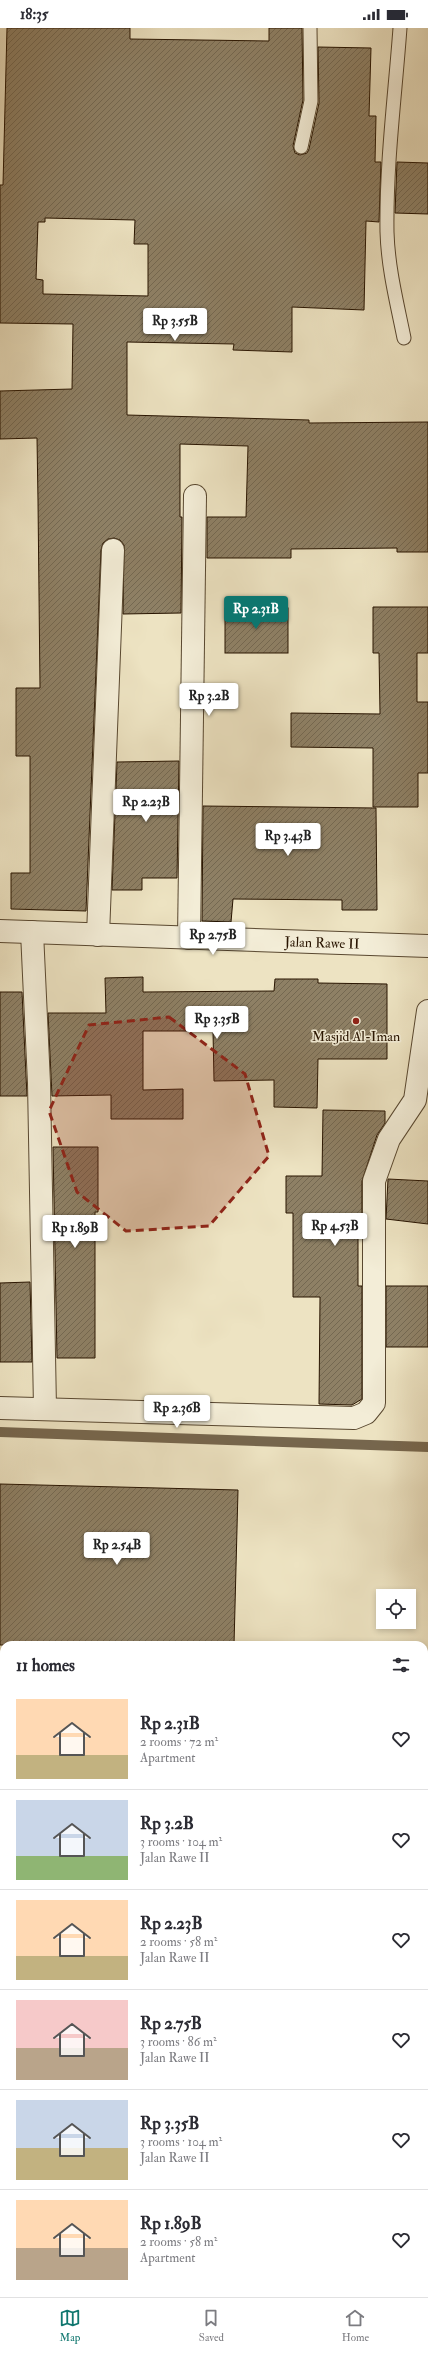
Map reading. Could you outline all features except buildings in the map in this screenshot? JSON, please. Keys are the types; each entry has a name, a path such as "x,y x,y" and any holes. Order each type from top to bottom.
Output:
{"street":[{"path":"189,938 195,496"},
{"path":"98,935 113,550"},
{"name":"Jalan Rawe II","path":"0,931 428,946"},
{"path":"32,932 38,1076 44,1408"},
{"path":"0,1408 44,1408 354,1418 366,1413 374,1403 374,1181 389,1139 416,1100 428,1011"}],"lane":[{"path":"301,147 311,101 310,28"},
{"path":"400,28 389,178 387,233 390,267 404,338"}],"highlighted area":[{"path":"169,1017 245,1074 269,1156 209,1226 126,1231 77,1192 49,1111 89,1025"}],"waterway":[{"path":"0,1432 428,1447"}],"place":[{"name":"Masjid Al-Iman","path":"356,1021"}]}
